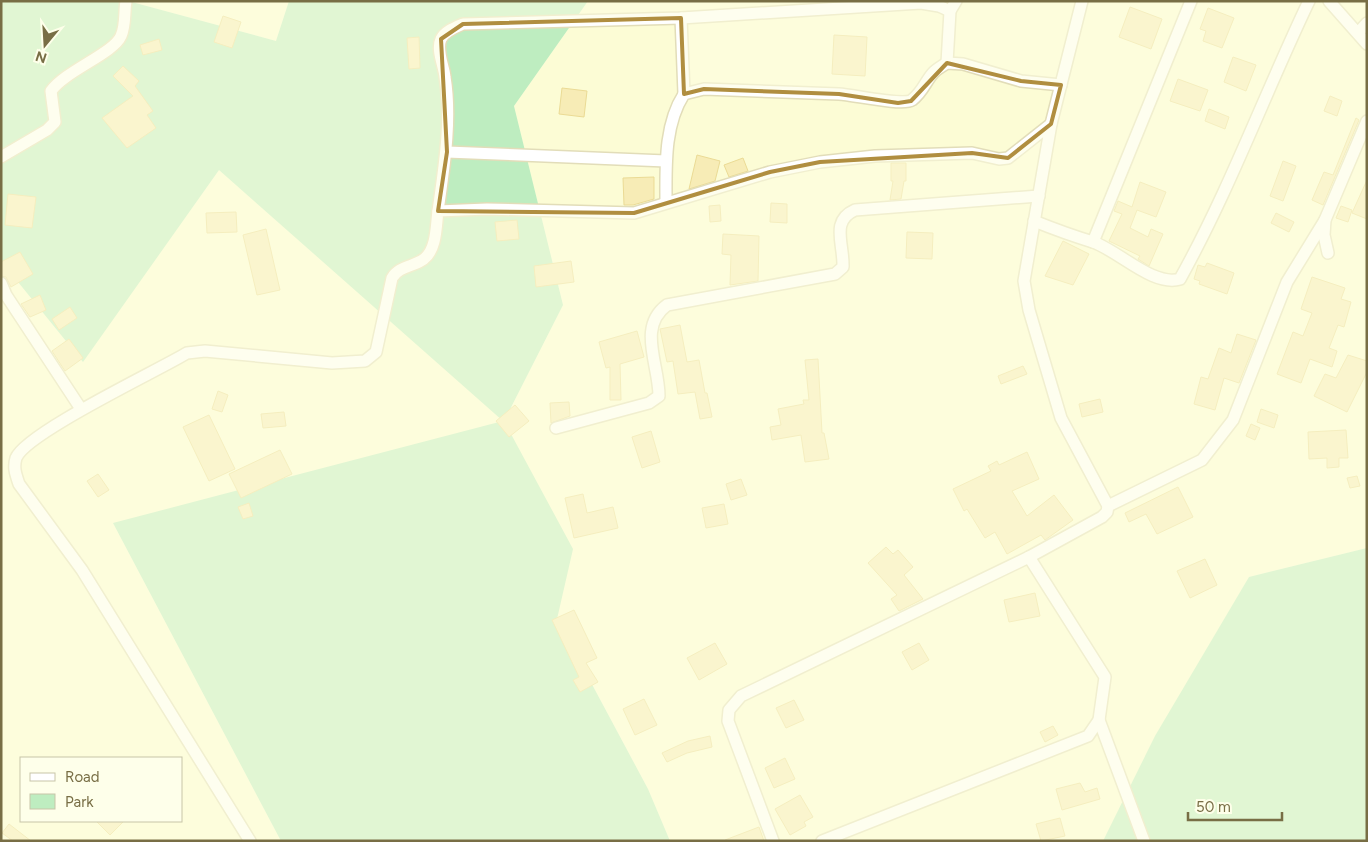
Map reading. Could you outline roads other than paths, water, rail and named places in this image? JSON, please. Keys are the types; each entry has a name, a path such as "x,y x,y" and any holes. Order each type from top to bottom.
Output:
{"street":[{"path":"1,157 47,130 55,122 50,91 58,81 112,46 121,38 126,1"},
{"path":"773,841 728,721 729,710 741,696 1030,557 1102,517 1107,512 1108,506 1061,418 1029,310 1024,281 1051,124 1082,1"},
{"path":"1093,242 1191,1"},
{"path":"1034,221 1080,240 1093,242 1159,278 1172,281 1180,278 1205,233 1272,79 1309,1"},
{"path":"1329,1 1367,44"},
{"path":"250,841 82,570 20,484 14,470 17,456 26,447 81,409 187,354 206,351 332,363 365,361 376,352 392,278 396,272 425,258 432,248 446,152 446,78 440,50 441,39 447,32 463,24 681,18 921,3 953,6 946,63"},
{"path":"666,202 666,161 675,108 684,94 681,18"},
{"path":"1358,34 1367,23"},
{"path":"684,94 704,88 848,94 898,103 911,101 924,88 933,73 946,63 963,64 1021,81 1061,85"},
{"path":"1108,506 1202,460 1233,420 1287,282 1325,220 1367,121"},
{"path":"438,211 487,209 618,215 634,213 770,172 820,162 875,156 972,153 999,159 1008,158 1051,124"},
{"path":"446,152 666,161"},
{"path":"556,428 649,403 659,396 659,382 650,336 652,322 656,313 667,305 835,274 843,267 840,220 846,214 855,210 1039,196"},
{"path":"1325,220 1324,234 1328,254"},
{"path":"1,283 6,295 81,409"},
{"path":"822,841 1088,736 1099,720 1105,677 1030,557"},
{"path":"1099,720 1144,841"}]}
